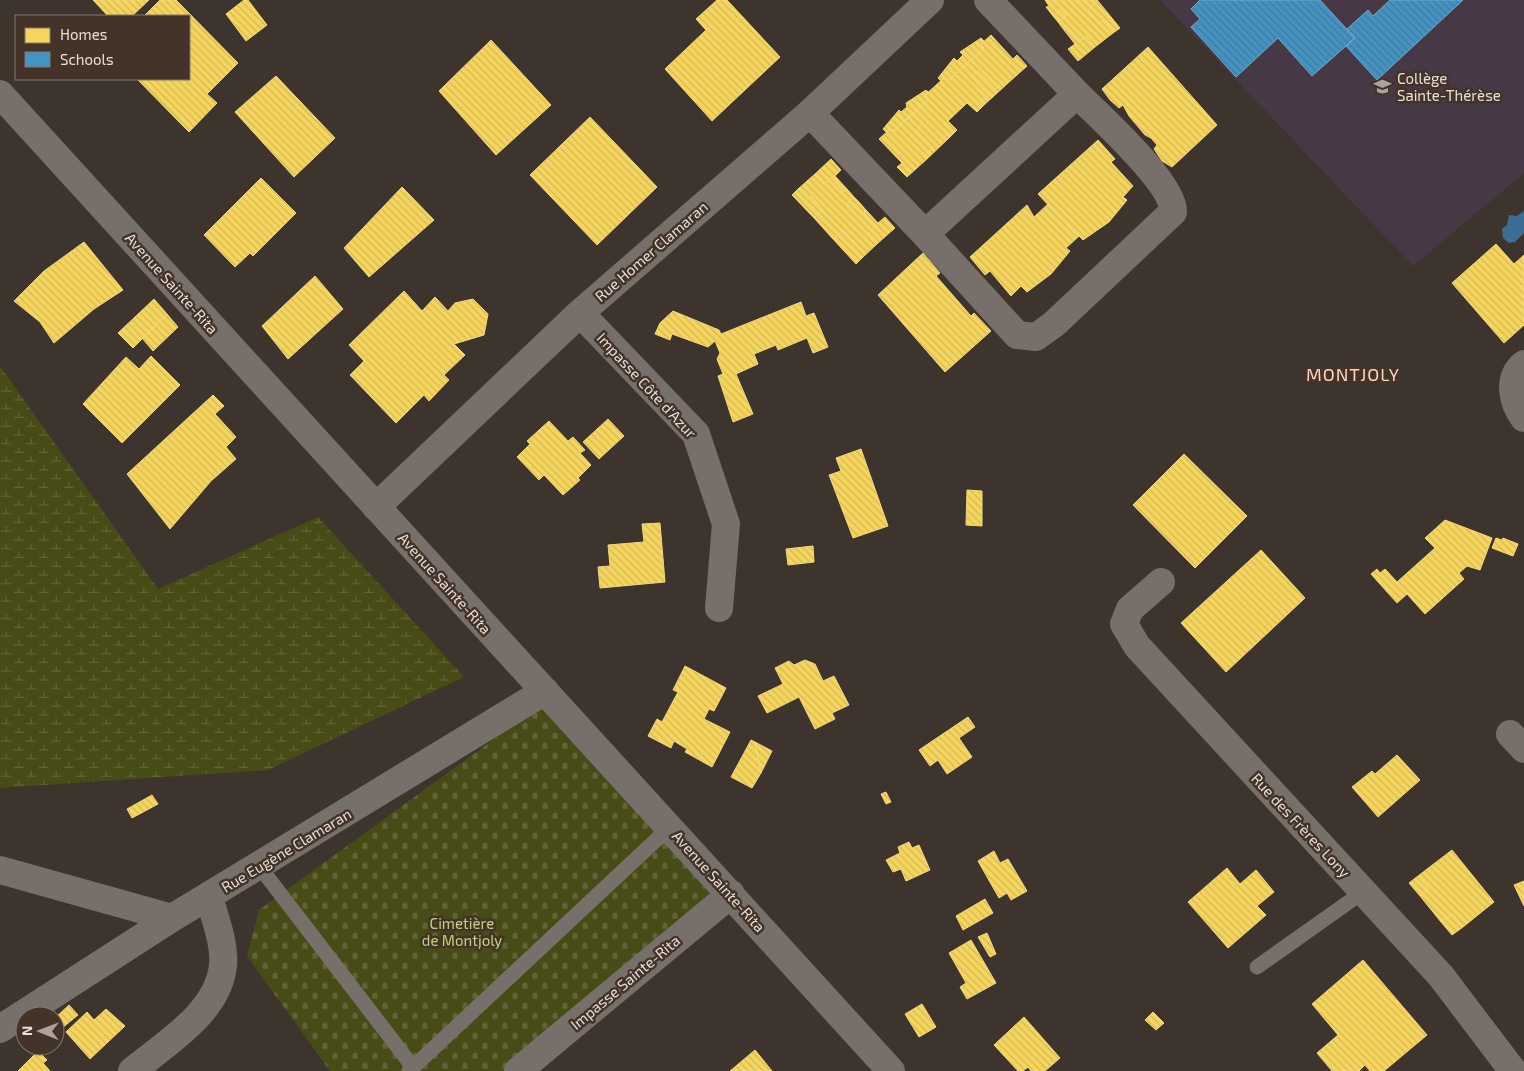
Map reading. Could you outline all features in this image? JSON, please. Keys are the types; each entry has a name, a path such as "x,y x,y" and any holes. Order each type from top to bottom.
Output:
{"street":[{"name":"Rue Homer Clamaran","path":"376,507 580,313 810,113 930,0"},
{"path":"810,113 1017,335 1036,337 1054,324 1173,212 1172,198 1144,161 988,0"},
{"name":"Avenue Sainte-Rita","path":"0,94 731,894 881,1068"},
{"path":"924,234 1077,94"},
{"name":"Impasse Côte d'Azur","path":"580,313 696,434 726,524 720,608"},
{"path":"1524,364 1519,368 1512,390 1516,408 1524,418"},
{"name":"Rue des Frères Lony","path":"1161,582 1130,609 1124,624 1137,646 1441,976 1513,1071"},
{"name":"Rue Eugène Clamaran","path":"132,1071 197,1017 219,981 223,954 209,897 545,691"},
{"path":"0,870 172,918"},
{"name":"Impasse Sainte-Rita","path":"518,1071 731,894"},
{"path":"0,1030 172,918 209,897"}],"lane":[{"path":"259,866 411,1069 670,827"},
{"path":"1257,966 1363,892"}],"shaded area":[{"name":"Collège Sainte-Thérèse","path":"1160,0 1524,0 1524,173 1413,266"}],"green space":[{"path":"0,366 158,589 318,517 464,677 268,770 0,788"},
{"name":"Cimetière de Montjoly","path":"541,705 723,900 505,1071 330,1071 247,956 259,910"}],"water":[{"path":"1524,211 1524,233 1515,242 1509,243 1503,238 1502,229 1507,225 1509,215 1517,216"}],"building: Homes":[{"path":"93,0 149,0 133,15 107,15"},
{"path":"160,0 176,0 238,63 207,94 217,103 189,132 138,80 190,80 190,15 145,15"},
{"path":"244,0 248,0 267,25 246,41 226,14"},
{"path":"717,0 727,0 780,57 712,121 665,69 706,30 696,19"},
{"path":"1045,0 1097,0 1088,10 1099,24 1103,21 1113,33 1095,47 1086,36 1079,42 1067,28 1064,30 1058,22 1066,16 1061,10 1053,16 1046,7 1049,6"},
{"path":"1098,1 1120,28 1113,33 1103,21 1099,24 1088,10"},
{"path":"1061,10 1066,16 1058,22 1053,16"},
{"path":"1067,28 1079,42 1086,36 1095,47 1078,61 1068,49 1075,44 1064,30"},
{"path":"991,35 1013,59 1017,55 1027,66 1007,84 1004,81 995,89 978,71 972,77 989,96 980,103 983,106 977,112 967,103 948,121 957,130 951,136 949,133 939,141 923,123 916,130 933,148 924,156 927,159 907,177 897,167 902,163 879,139 890,129 893,132 928,100 924,96 945,77 948,81 984,48 980,45"},
{"path":"981,38 984,41 980,45 984,48 948,81 945,77 941,81 938,78 954,58 957,61 963,55 960,52"},
{"path":"491,40 551,105 496,155 439,91"},
{"path":"1148,47 1217,125 1172,167 1162,161 1154,149 1157,145 1151,138 1145,135 1129,116 1123,105 1119,108 1102,89"},
{"path":"978,71 995,89 1004,81 1007,84 983,106 980,103 989,96 972,77"},
{"path":"276,76 335,138 294,177 235,112"},
{"path":"926,90 929,93 924,96 928,100 893,132 890,129 886,132 883,129 899,110 901,112 907,107 906,103"},
{"path":"590,117 657,187 597,245 530,175"},
{"path":"923,123 939,141 949,133 951,136 927,159 924,156 933,148 916,130"},
{"path":"1098,140 1115,159 1111,162 1133,186 1123,197 1127,200 1109,222 1083,240 1038,194"},
{"path":"831,159 841,170 835,176 847,189 844,192 832,178 824,184 815,174"},
{"path":"815,174 824,184 832,178 844,192 847,189 854,197 847,204 852,209 859,202 866,210 864,213 876,226 869,233 878,243 862,258 852,247 855,244 843,230 833,239 814,218 823,210 811,196 808,199 798,189"},
{"path":"261,178 296,213 253,256 250,253 235,267 204,235"},
{"path":"402,187 434,220 369,277 344,248"},
{"path":"798,189 808,199 811,196 823,210 814,218 792,195"},
{"path":"854,197 859,202 852,209 847,204"},
{"path":"1048,204 1078,237 1066,248 1070,251 1051,274 1027,292 1021,286 1011,296 990,271 985,275 970,257 1027,205 1034,217"},
{"path":"866,210 878,223 885,217 895,228 878,243 869,233 876,226 864,213"},
{"path":"843,230 855,244 852,247 862,258 856,264 833,239"},
{"path":"84,242 123,290 94,309 54,343 40,322 14,301 44,271"},
{"path":"1496,244 1514,264 1524,255 1524,325 1504,343 1452,283"},
{"path":"923,253 940,273 936,276 971,316 974,313 991,331 945,372 878,295"},
{"path":"315,276 343,309 288,359 262,326"},
{"path":"404,291 422,311 435,297 448,311 455,303 473,299 488,314 484,335 454,344 465,355 444,375 449,380 429,401 424,395 396,423 350,375 364,361 349,345"},
{"path":"154,299 167,314 133,348 118,333"},
{"path":"801,302 806,316 814,313 828,347 813,353 807,338 778,350 776,345 754,354 758,364 736,374 753,414 733,422 718,376 723,374 717,359 720,353 715,341 708,347 672,334 670,340 655,334 660,323 673,311 719,330 721,334"},
{"path":"167,314 178,327 153,351 142,338"},
{"path":"151,356 180,385 122,443 83,404 126,357 139,369"},
{"path":"213,395 224,406 215,414 236,437 226,447 236,459 211,481 170,529 127,474"},
{"path":"608,419 624,436 599,459 583,442"},
{"path":"549,421 568,441 573,437 585,450 580,453 591,465 578,478 580,480 563,495 544,475 539,480 517,457 530,444 527,441"},
{"path":"861,449 888,526 853,538 829,475 841,471 836,458"},
{"path":"1184,454 1247,516 1195,568 1133,505"},
{"path":"967,490 982,491 982,526 966,525"},
{"path":"1445,520 1492,538 1480,570 1467,566 1459,573 1464,579 1425,614 1407,594 1397,603 1371,574 1377,569 1380,573 1385,569 1397,582 1435,548 1425,538"},
{"path":"660,523 665,582 600,588 598,567 610,566 608,545 644,542 642,524"},
{"path":"1496,538 1502,540 1503,538 1518,544 1513,556 1492,548"},
{"path":"813,546 814,562 788,565 786,549"},
{"path":"1261,550 1305,598 1226,672 1181,623"},
{"path":"805,660 815,664 823,681 834,676 849,705 832,713 835,719 815,729 799,697 767,713 758,696 783,684 775,668 789,661 794,665"},
{"path":"685,666 726,688 714,711 709,709 704,719 730,732 712,767 685,752 687,749 674,741 671,748 648,736 657,719 662,722 678,692 673,690"},
{"path":"968,717 975,727 959,738 972,757 947,774 938,760 930,766 919,750"},
{"path":"751,740 755,742 761,773 752,788 731,777"},
{"path":"755,742 772,751 761,773"},
{"path":"1397,755 1420,780 1378,817 1352,787 1372,771 1375,774"},
{"path":"886,792 891,802 886,804 881,794"},
{"path":"152,795 158,804 132,818 127,809"},
{"path":"909,842 912,848 919,845 930,870 906,881 901,869 893,872 886,860 900,853 898,847"},
{"path":"1452,850 1494,902 1463,927 1452,913 1441,922 1420,896 1429,889 1418,876"},
{"path":"994,851 1000,863 1008,859 1027,891 1011,900 1007,893 999,898 978,861"},
{"path":"1227,868 1240,884 1256,870 1274,892 1257,906 1266,915 1228,948 1188,902"},
{"path":"1418,876 1429,889 1420,896 1409,883"},
{"path":"1524,881 1524,906 1514,885"},
{"path":"985,899 993,913 963,930 956,916"},
{"path":"1452,913 1463,927 1452,935 1441,922"},
{"path":"987,933 996,954 990,957 978,937"},
{"path":"971,940 996,983 967,999 960,987 966,983 949,953"},
{"path":"1363,960 1427,1035 1384,1071 1370,1071 1365,1065 1359,1071 1332,1071 1317,1053 1338,1035 1312,1004"},
{"path":"922,1004 936,1027 919,1037 905,1014"},
{"path":"69,1005 78,1015 65,1026 65,1009"},
{"path":"106,1009 125,1026 90,1059 66,1032 87,1012 94,1020"},
{"path":"1153,1012 1164,1023 1156,1030 1145,1020"},
{"path":"1024,1017 1060,1058 1045,1071 1031,1071 1028,1067 1023,1071 1018,1071 994,1045"},
{"path":"755,1050 772,1071 730,1071"},
{"path":"33,1056 43,1056 47,1060 43,1063 50,1071 18,1071"}],"building: Schools":[{"path":"1200,0 1320,0 1355,38 1312,76 1278,38 1236,77 1191,27 1200,19 1191,9"},
{"path":"1390,0 1463,0 1377,80 1346,46 1355,38 1347,29 1368,10 1373,16"}],"place":[{"name":"Collège Sainte-Thérèse","path":"1383,87"}],"district":[{"name":"MONTJOLY","path":"1353,374"}]}
